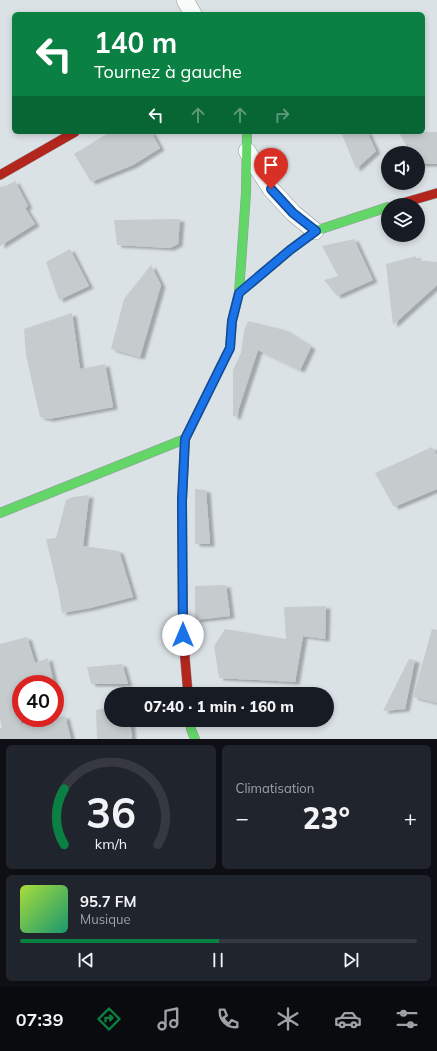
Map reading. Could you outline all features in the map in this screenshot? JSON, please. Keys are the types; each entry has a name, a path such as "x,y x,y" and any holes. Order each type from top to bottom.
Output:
{"street":[{"path":"184,0 192,12"},
{"path":"0,175 72,134"},
{"path":"187,687 183,635 182,501 185,439 230,348 232,321 239,293 247,134"},
{"path":"247,151 271,189 293,213 316,231"},
{"path":"420,198 437,193"},
{"path":"239,293 290,250 316,231 381,209"},
{"path":"0,513 185,439"},
{"path":"191,727 195,739"}],"building":[{"path":"425,132 437,132 437,164 425,164 425,146 406,146 400,134 425,134"},
{"path":"107,134 152,134 160,148 133,165 91,182 74,154"},
{"path":"342,134 368,134 376,151 356,169"},
{"path":"15,181 28,206 25,208 35,224 0,246 0,187 6,186"},
{"path":"180,219 178,244 170,248 117,245 114,220"},
{"path":"354,239 373,280 337,296 324,280 338,276 322,246"},
{"path":"70,249 89,286 59,300 46,262"},
{"path":"416,256 416,260 437,262 437,285 393,325 386,264"},
{"path":"151,265 161,285 140,357 111,349 124,299"},
{"path":"72,313 80,369 105,364 113,407 49,419 40,417 26,355 24,329"},
{"path":"248,321 285,330 311,347 300,370 258,350 236,417 233,416 233,370 241,353 244,331"},
{"path":"432,447 437,455 437,489 394,507 375,473"},
{"path":"195,489 206,490 210,544 195,544"},
{"path":"89,495 83,546 119,551 133,597 90,608 62,613 46,539 56,538 66,500 73,497"},
{"path":"226,585 230,616 195,620 195,586"},
{"path":"326,606 325,639 303,636 295,682 219,678 214,646 225,629 286,639 284,607"},
{"path":"432,629 437,630 437,703 413,697"},
{"path":"27,637 35,663 48,658 52,675 12,675 12,727 64,727 65,716 71,739 0,739 0,728 2,728 0,719 0,644"},
{"path":"409,659 415,660 405,709 383,711"},
{"path":"122,664 128,684 91,684 87,667"},
{"path":"104,708 104,727 131,727 132,739 97,739 96,710"}],"traffic: fast":[{"path":"239,293 246,193 247,134"},
{"path":"221,366 230,348 232,321 239,293 315,231 381,209"},
{"path":"0,513 185,439"},
{"path":"191,727 195,739"}],"traffic: jam":[{"path":"0,175 72,134"},
{"path":"420,198 437,193"},
{"path":"187,687 183,635 182,501 185,439 221,366"}],"route":[{"path":"183,635 182,501 185,439 230,348 232,321 239,293 290,250 316,231 293,213 271,189"}]}
